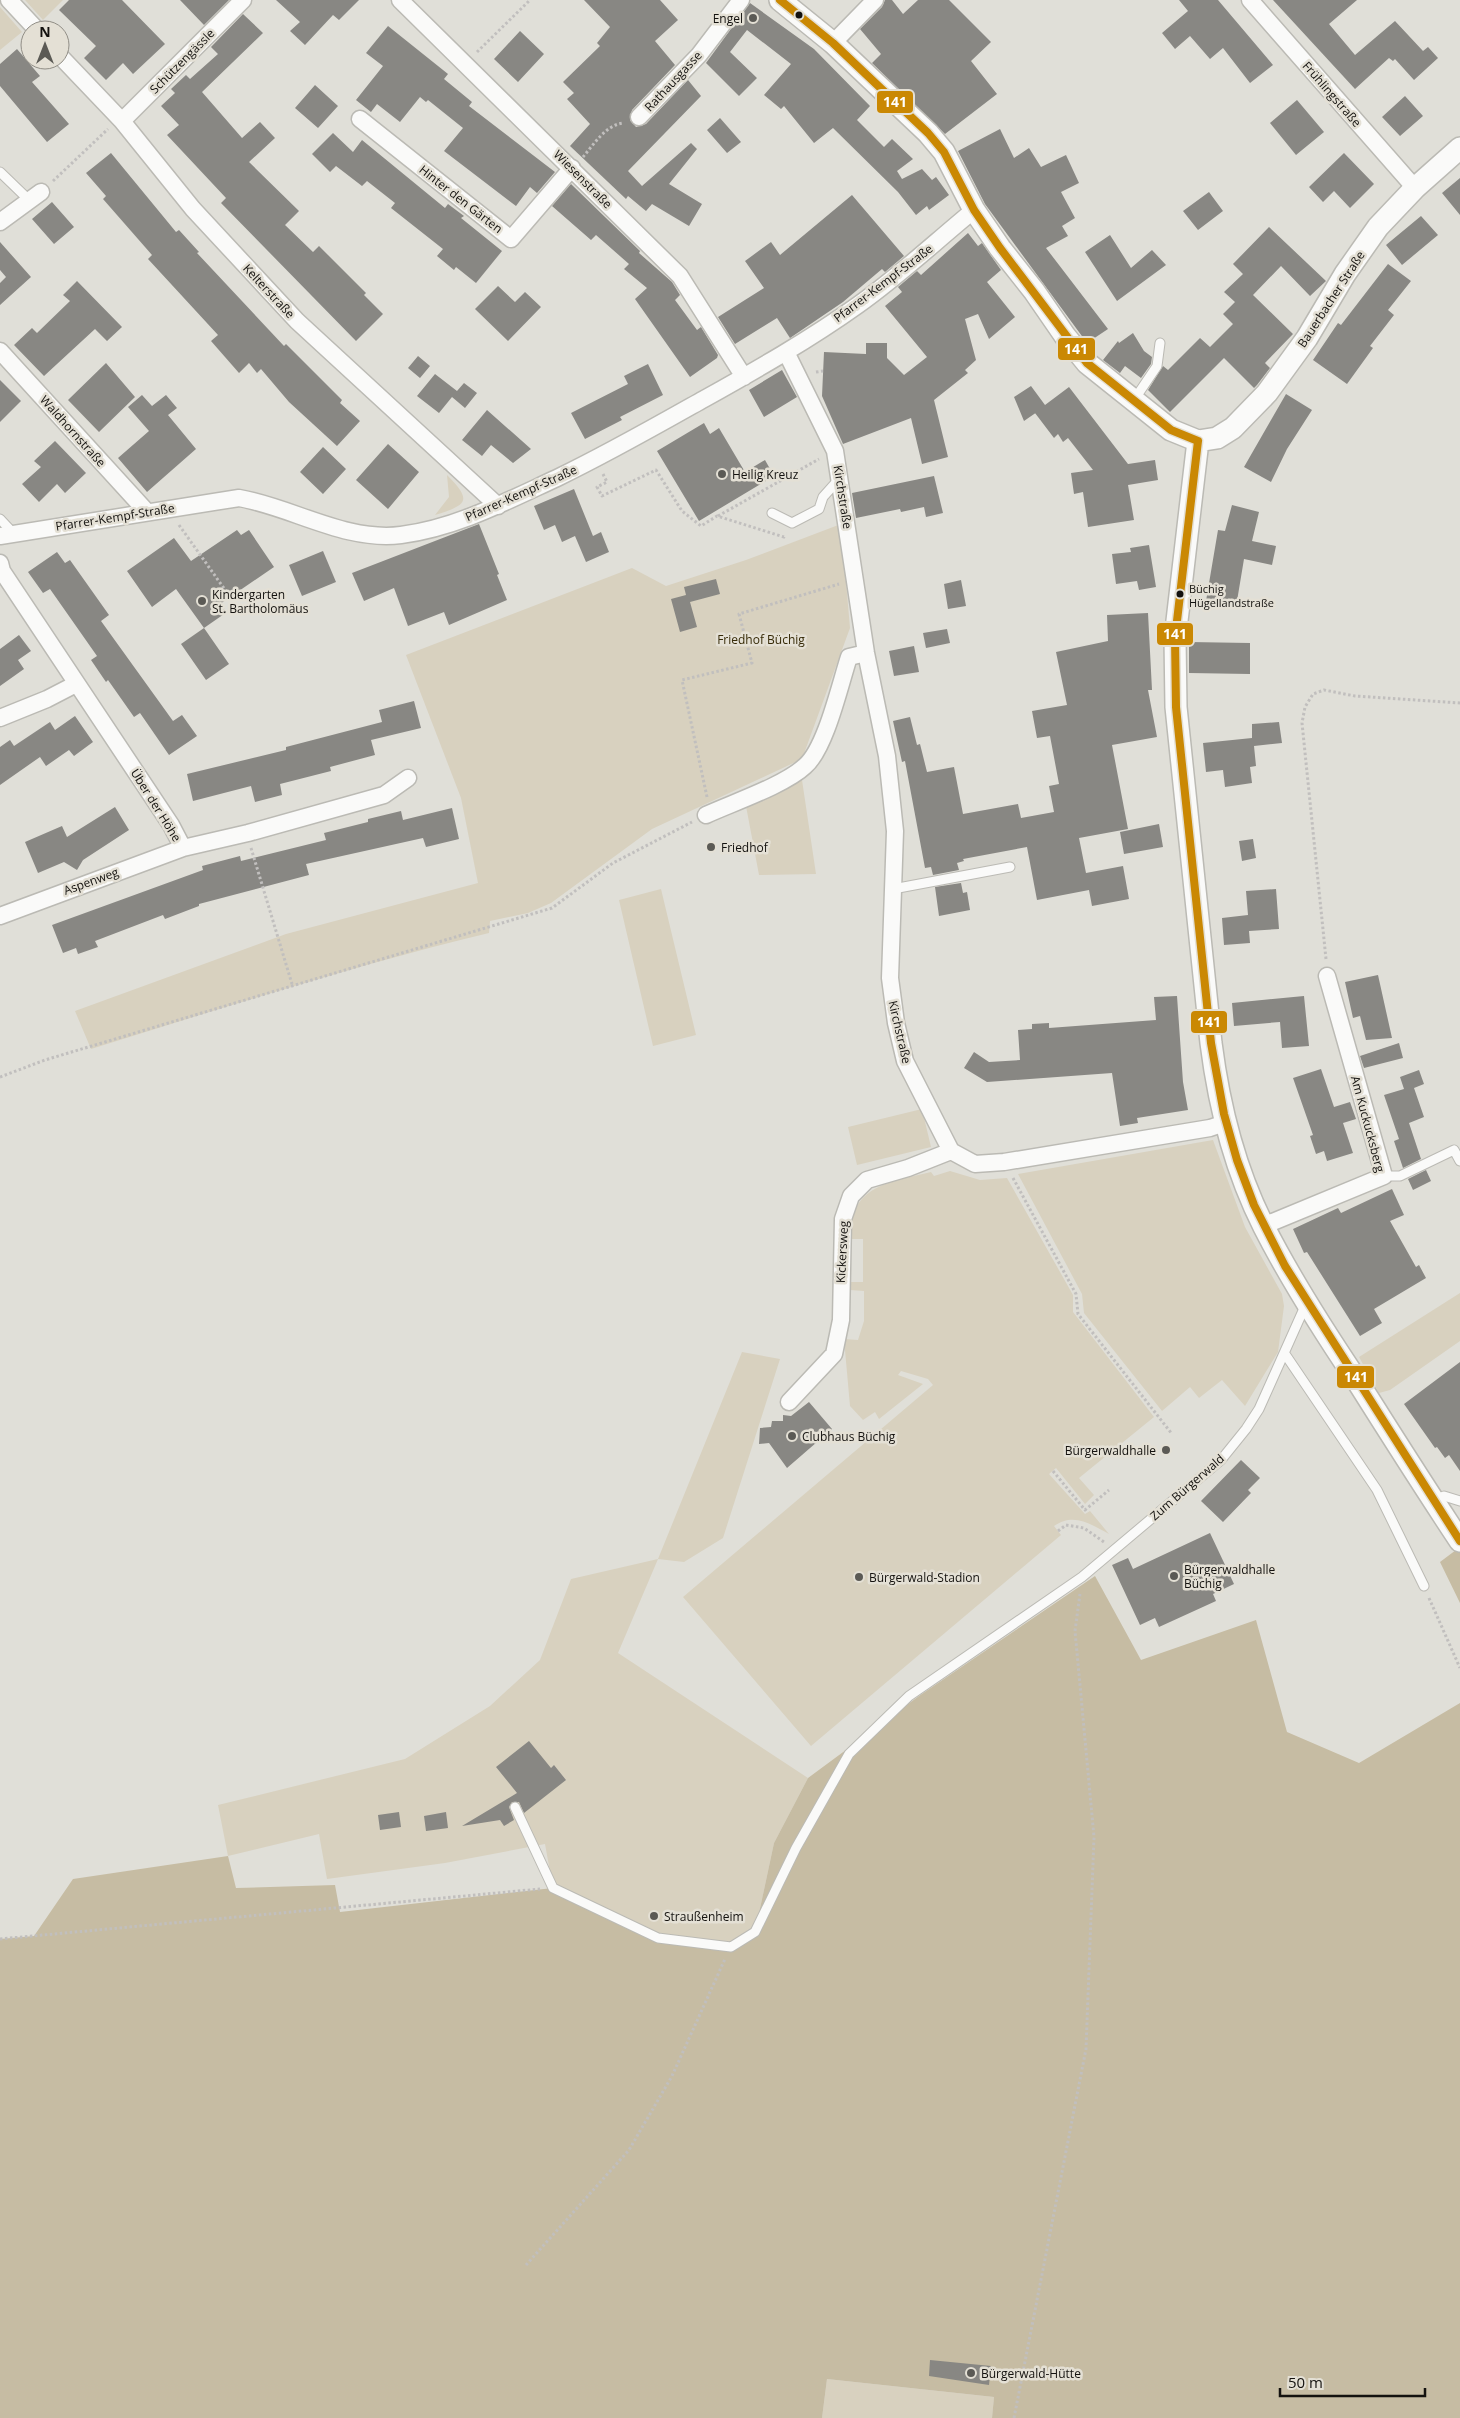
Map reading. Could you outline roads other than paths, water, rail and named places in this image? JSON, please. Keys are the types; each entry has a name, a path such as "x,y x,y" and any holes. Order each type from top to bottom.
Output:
{"street":[{"path":"10,0 28,20"},
{"name":"Schützengässle","path":"122,121 243,0"},
{"name":"Wiesenstraße","path":"400,0 680,276 744,377"},
{"name":"Rathausgasse","path":"639,117 699,55 741,0"},
{"path":"780,0 833,43 928,133 944,152 974,210 1065,336 1087,362 1171,430 1198,440 1175,638 1176,707 1211,1043 1216,1084 1225,1122 1240,1170 1263,1226 1307,1304 1460,1542"},
{"path":"833,43 875,0"},
{"name":"Frühlingstraße","path":"1250,0 1415,188"},
{"name":"Kelterstraße","path":"70,66 122,121 193,209 297,321 498,506"},
{"name":"Hinter den Gärten","path":"360,119 511,239 572,168"},
{"name":"Bauerbacher Straße","path":"1198,440 1217,438 1233,428 1267,393 1308,338 1345,274 1378,227 1415,188 1460,148"},
{"path":"0,222 36,196"},
{"name":"Pfarrer-Kempf-Straße","path":"7,535 146,511 239,498 262,502 303,517 368,535 400,535 451,524 498,506 596,458 786,352 858,305 910,265 974,210"},
{"name":"Waldhornstraße","path":"0,352 146,511"},
{"name":"Kirchstraße","path":"786,352 835,451 866,653 887,756 893,794 895,831 890,978 896,1023 905,1061 951,1151"},
{"name":"Über der Höhe","path":"0,564 2,571 76,684 171,825 183,848 248,833 384,795 408,778"},
{"path":"709,813 790,777 807,765 823,738 848,657 866,653"},
{"path":"0,718 47,699 76,684"},
{"name":"Aspenweg","path":"0,916 183,848"},
{"name":"Am Kuckucksberg","path":"1263,1226 1384,1176 1327,976"},
{"path":"951,1151 975,1164 1004,1162 1210,1128 1225,1122"},
{"name":"Kickersweg","path":"789,1402 834,1354 841,1320 843,1219 851,1196 867,1180 908,1168 951,1151"}],"lane":[{"path":"0,172 36,196"},
{"path":"1134,400 1157,366 1160,343"},
{"path":"772,513 792,523 819,509 823,496 840,477"},
{"path":"0,519 7,535"},
{"path":"893,889 1010,868"},
{"path":"1384,1176 1400,1176 1454,1150 1460,1161"},
{"name":"Zum Bürgerwald","path":"515,1807 553,1888 658,1938 731,1947 755,1932 796,1848 849,1754 909,1696 1082,1577 1221,1460 1246,1429 1258,1409 1307,1304"},
{"path":"1285,1354 1377,1490 1424,1586"},
{"path":"1433,1500 1444,1496 1460,1501"}],"place":[{"name":"Engel","path":"753,18"},
{"name":"Heilig Kreuz","path":"722,474"},
{"name":"Büchig Hügellandstraße","path":"1180,594"},
{"name":"Kindergarten St. Bartholomäus","path":"202,601"},
{"name":"Friedhof","path":"711,847"},
{"name":"Clubhaus Büchig","path":"792,1436"},
{"name":"Bürgerwaldhalle","path":"1166,1450"},
{"name":"Bürgerwaldhalle Büchig","path":"1174,1576"},
{"name":"Bürgerwald-Stadion","path":"859,1577"},
{"name":"Straußenheim","path":"654,1916"},
{"name":"Bürgerwald-Hütte","path":"971,2373"}],"park label":[{"name":"Friedhof Büchig","path":"761,639"}]}
